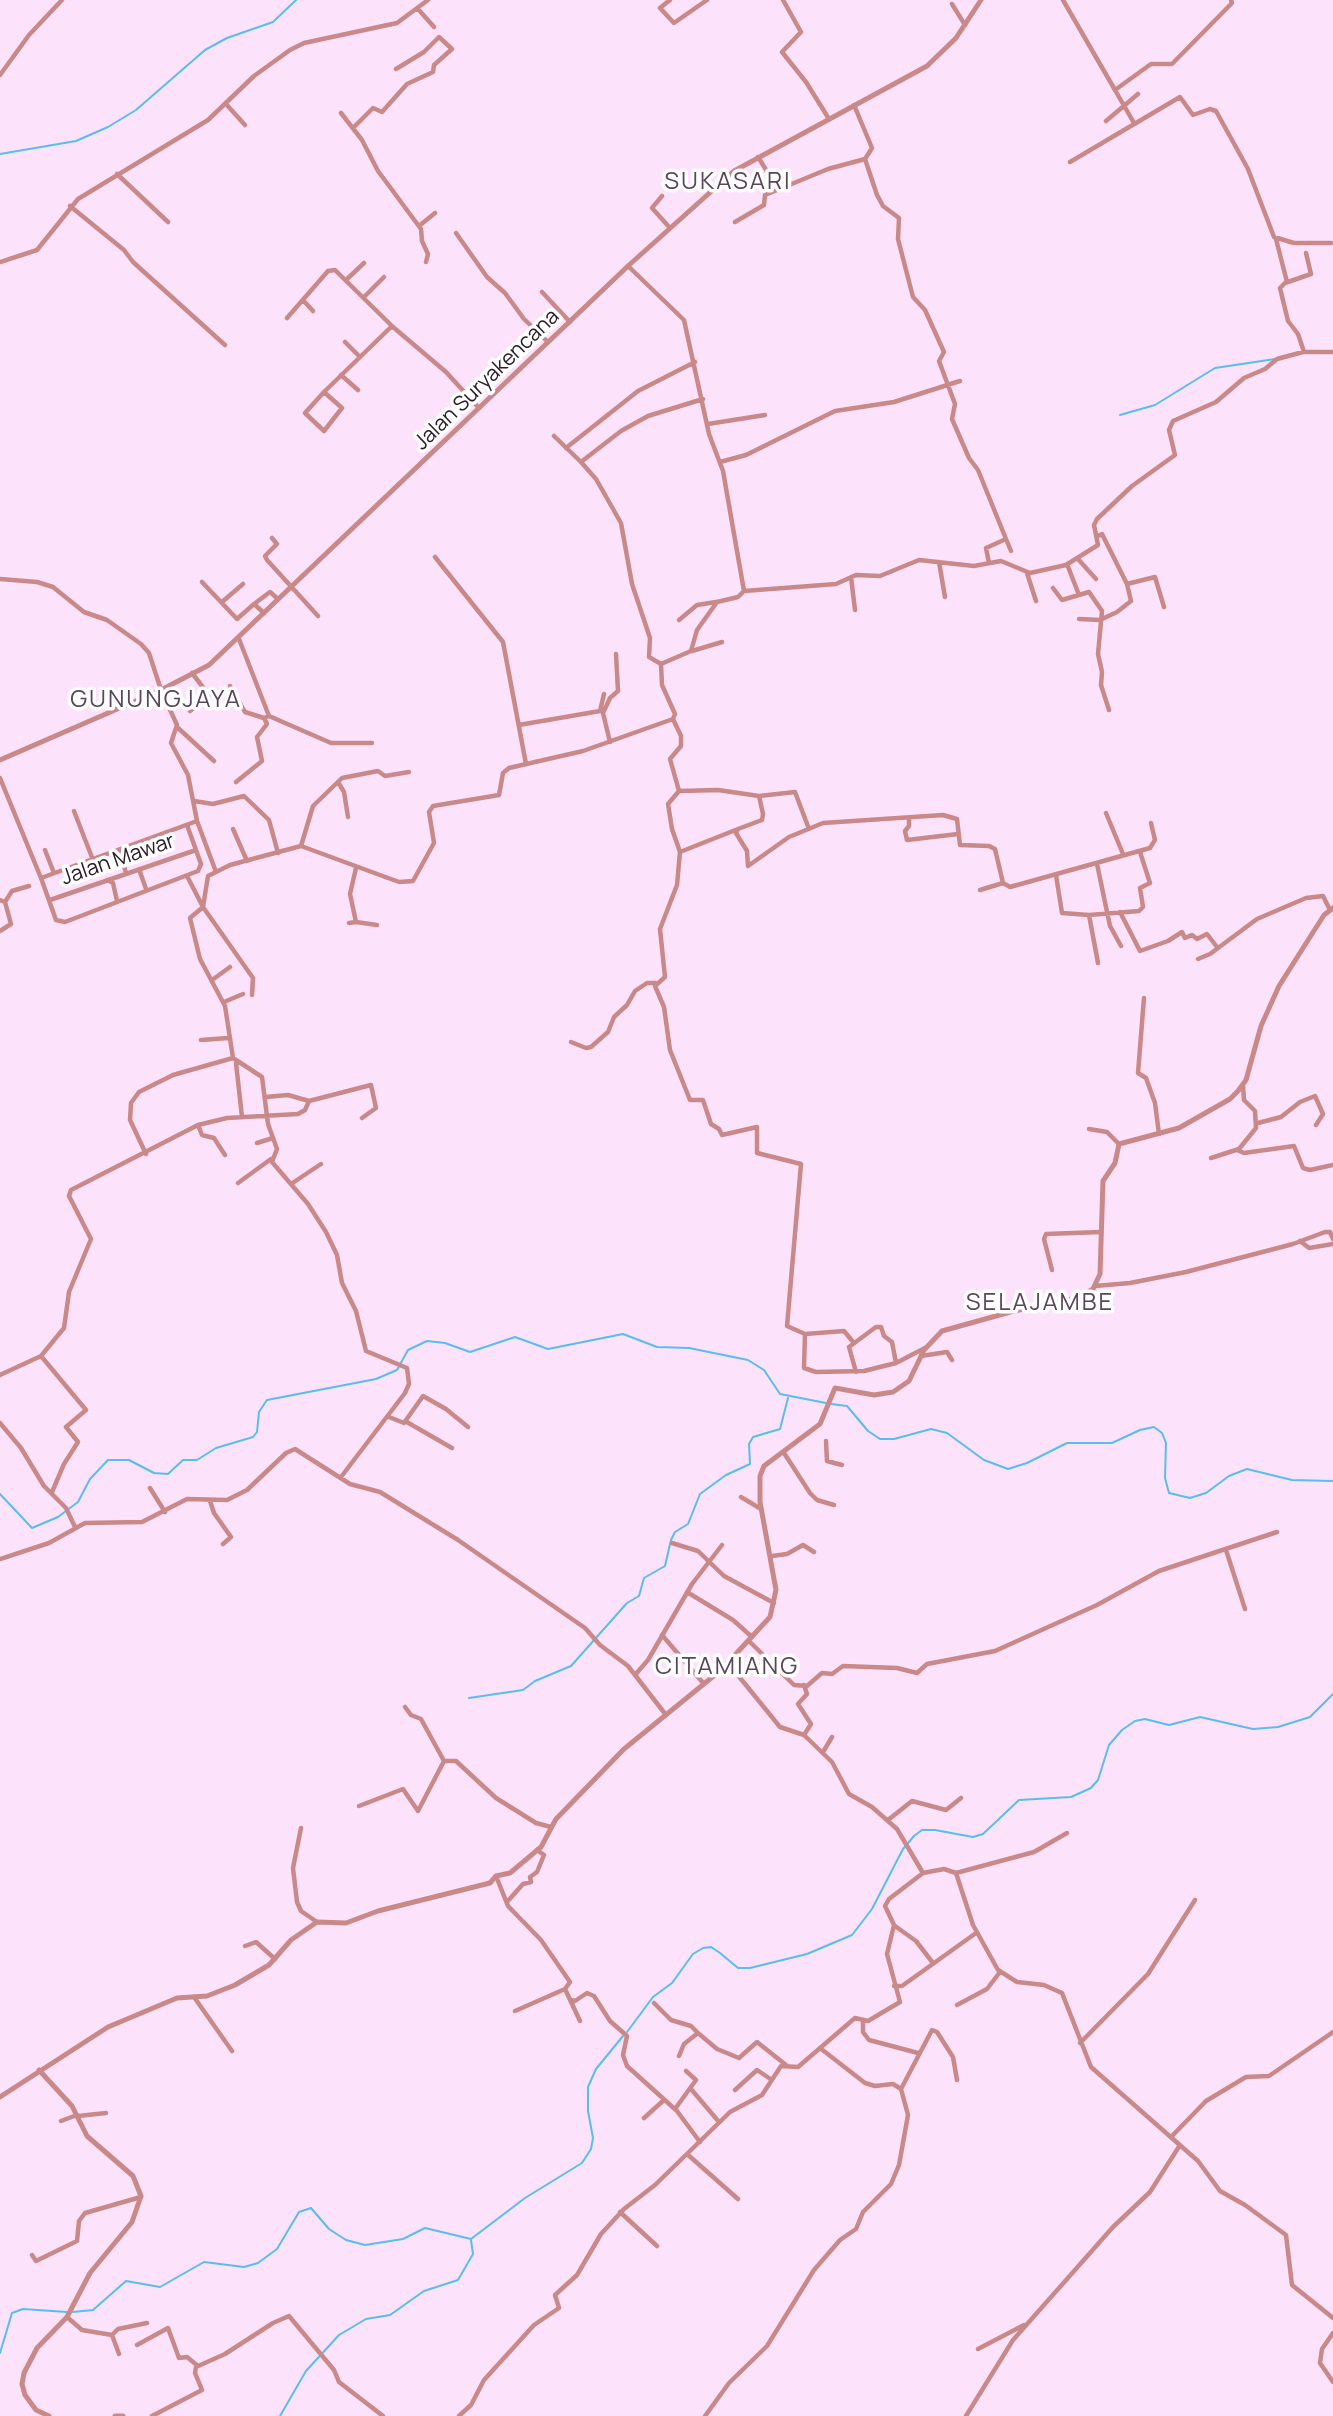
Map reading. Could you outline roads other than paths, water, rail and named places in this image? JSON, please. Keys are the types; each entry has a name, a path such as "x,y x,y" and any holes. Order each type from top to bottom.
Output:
{"street":[{"path":"0,75 29,35 62,0"},
{"path":"0,262 37,250 70,206 117,174 208,120 266,67 298,45 390,25 428,0"},
{"path":"670,0 660,8 674,23 707,0"},
{"path":"783,0 801,32 782,52 806,82 829,119"},
{"name":"Jalan Suryakencana","path":"0,760 161,690 209,665 628,266 734,171 927,66 965,25 981,0"},
{"path":"1063,0 1134,122"},
{"path":"1115,90 1150,64 1172,64 1232,3 1231,0"},
{"path":"952,4 965,25"},
{"path":"418,9 434,27"},
{"path":"353,128 373,108 379,114 382,112 407,84 433,72 435,64 452,49 439,37 424,52 396,69"},
{"path":"1106,121 1138,94"},
{"path":"1070,162 1180,97 1195,116 1214,110 1248,169 1276,238 1287,282"},
{"path":"226,104 245,125"},
{"path":"735,222 764,205 765,195 836,166 865,159 872,148 854,105"},
{"path":"341,113 353,128 378,172 419,226 428,254 426,262"},
{"path":"758,156 778,190"},
{"path":"865,159 880,202 899,218 898,239 912,297 925,310 944,352 939,361 946,386 956,407 951,419 968,458 978,470 1011,551"},
{"path":"117,174 168,222"},
{"path":"662,196 653,208 670,228"},
{"path":"70,206 124,250 133,262 225,345"},
{"path":"419,226 435,213"},
{"path":"456,233 487,278 505,293 524,319 549,343"},
{"path":"1276,238 1294,243 1331,243"},
{"path":"1304,352 1298,334 1288,321 1280,287 1311,274 1306,253"},
{"path":"346,280 365,263"},
{"path":"628,266 682,317 695,362 707,424 720,462 744,591"},
{"path":"287,317 331,269 446,372 480,408"},
{"path":"364,297 384,276"},
{"path":"542,292 570,322"},
{"path":"303,300 313,311"},
{"path":"324,392 342,408 324,431 305,415 324,392 392,326"},
{"path":"345,342 360,357"},
{"path":"1079,619 1100,620 1129,604 1131,599 1127,584 1094,525 1132,486 1175,455 1169,430 1173,421 1216,402 1244,377 1265,369 1275,360 1304,352 1333,352"},
{"path":"566,448 638,391 695,362"},
{"path":"341,375 358,390"},
{"path":"720,462 746,456 835,411 894,402 961,381"},
{"path":"581,462 621,431 648,416 703,399"},
{"path":"707,424 765,415"},
{"path":"554,436 596,479 621,523 632,584 650,638 649,657 661,664"},
{"path":"679,620 703,603 738,597 744,591 836,584 851,577 878,576 916,561 974,566 1002,561 1027,573 1067,565 1097,547 1100,535"},
{"path":"272,538 277,544 265,556 318,617"},
{"path":"989,563 987,547 1006,539"},
{"path":"435,557 503,642 526,764"},
{"path":"1078,559 1096,579"},
{"path":"939,562 945,597"},
{"path":"1067,565 1079,595"},
{"path":"1027,573 1036,601"},
{"path":"851,577 855,610"},
{"path":"1127,584 1155,577 1164,607"},
{"path":"0,579 37,582 52,587 84,612 107,620 141,644 155,665 161,690 177,727 214,761"},
{"path":"202,582 237,619 270,592 278,598"},
{"path":"222,602 243,584"},
{"path":"1053,588 1061,600 1087,591 1102,611 1098,654 1102,672 1101,685 1109,710"},
{"path":"691,651 697,630 717,602"},
{"path":"254,604 265,614"},
{"path":"236,782 262,761 257,737 267,724 267,717 239,639"},
{"path":"661,664 722,642"},
{"path":"610,743 603,713 610,698 618,691 616,654"},
{"path":"661,664 663,685 681,736 681,746 670,760 680,791"},
{"path":"190,711 209,695 192,673"},
{"path":"230,686 243,710 331,743 372,743"},
{"path":"519,725 600,711 604,694"},
{"path":"242,1117 224,1002 200,959 191,929 192,915 203,907 205,880 216,872 247,861 301,846 399,882 413,881 433,843 429,812 432,807 499,795 505,770 610,743 674,719"},
{"path":"177,727 171,743 188,775 197,821 216,872"},
{"path":"301,846 313,806 338,782 356,774 380,772 387,776 409,772"},
{"path":"0,778 56,920 62,922 198,871 201,865 187,825"},
{"path":"338,782 344,792 348,817"},
{"path":"571,1042 586,1048 591,1046 608,1032 614,1017 635,991 647,983 655,983 665,978 660,929 677,888 680,852 672,829 668,804 680,791 718,790 759,796 795,792 810,829"},
{"path":"193,801 213,804 244,796 269,820 278,853"},
{"path":"680,852 762,820 759,796"},
{"path":"74,811 93,860"},
{"path":"1106,813 1123,854"},
{"path":"738,829 736,835 747,851 748,866 789,837 843,820 953,817 959,823 961,845 989,846 995,849 1003,883"},
{"path":"909,818 909,826 905,831 907,840 958,834"},
{"path":"41,878 197,821"},
{"path":"980,890 1003,883 1010,887 1097,864 1123,854 1140,852 1154,843 1151,823"},
{"path":"233,829 247,861"},
{"path":"45,850 54,873"},
{"name":"Jalan Mawar","path":"50,900 196,850"},
{"path":"120,851 126,873"},
{"path":"1056,875 1059,912 1089,915 1139,911 1143,907 1140,888 1150,881 1140,852"},
{"path":"1097,864 1110,926 1121,946"},
{"path":"356,868 350,894 356,922"},
{"path":"139,869 146,889"},
{"path":"187,876 203,907 253,978 252,995"},
{"path":"107,880 113,883 117,901"},
{"path":"0,931 11,924 2,901 12,891 29,886"},
{"path":"1119,1144 1185,1125 1226,1102 1242,1085 1261,1026 1276,992 1331,909 1323,896 1306,898 1257,919 1198,959"},
{"path":"1120,912 1140,951 1168,941 1182,932 1185,938 1192,935 1197,939 1207,934 1217,948"},
{"path":"1089,915 1098,963"},
{"path":"349,923 377,925"},
{"path":"212,980 230,967"},
{"path":"655,983 664,1007 671,1040 670,1050 690,1100 703,1100 711,1124 719,1129 722,1135 757,1127 757,1153 801,1164 787,1328 804,1335 844,1332 854,1343"},
{"path":"224,1002 243,994"},
{"path":"1144,998 1138,1073 1146,1078 1155,1102 1159,1133"},
{"path":"201,1040 228,1038"},
{"path":"146,1154 130,1121 131,1103 139,1092 173,1075 234,1060 260,1074 266,1097 266,1116 277,1150 271,1159 238,1183"},
{"path":"266,1097 288,1096 309,1101 371,1085 376,1108 362,1118"},
{"path":"1211,1158 1237,1150 1254,1132 1258,1123 1255,1109 1244,1100 1242,1085"},
{"path":"1258,1123 1281,1117 1300,1102 1315,1096 1323,1114 1316,1125"},
{"path":"0,1375 41,1356 64,1328 69,1292 76,1268 90,1242 69,1194 80,1184 131,1158 146,1154 170,1138 198,1125 242,1117 300,1114 307,1109 309,1101"},
{"path":"198,1125 202,1135 214,1138 225,1155"},
{"path":"1089,1129 1107,1132 1119,1144"},
{"path":"257,1143 273,1138"},
{"path":"1095,1286 1100,1274 1103,1181 1115,1163 1119,1144"},
{"path":"1237,1150 1244,1153 1294,1146 1303,1168 1310,1170 1333,1165"},
{"path":"271,1159 308,1204 331,1242 342,1283 356,1311 366,1351 407,1368 408,1387 341,1477"},
{"path":"290,1184 321,1164"},
{"path":"1052,1270 1044,1239 1046,1234 1101,1232"},
{"path":"804,1335 805,1370 856,1372 896,1363 926,1348 948,1329 1014,1311 1078,1298 1095,1286 1174,1275 1325,1232 1330,1232 1333,1241 1309,1248 1300,1241"},
{"path":"856,1372 849,1349 873,1328 881,1326 884,1336 892,1342 896,1363"},
{"path":"302,1828 293,1868 301,1911 317,1922 346,1923 378,1911 484,1885 496,1876 510,1873 537,1850 559,1815 629,1744 704,1685 767,1621 775,1603 772,1556 761,1509 762,1469 820,1424 834,1389 839,1386 870,1395 893,1392 909,1381 926,1348"},
{"path":"921,1356 947,1352 952,1360"},
{"path":"41,1356 86,1410 66,1427 79,1442 64,1464 52,1492"},
{"path":"388,1417 401,1423 405,1421 423,1396 446,1409 468,1427"},
{"path":"405,1421 452,1448"},
{"path":"1,1425 21,1448 44,1486 66,1508 75,1527"},
{"path":"826,1441 827,1460 842,1465"},
{"path":"0,1559 50,1542 75,1527 97,1520 148,1521 187,1499 222,1502 247,1490 292,1449 350,1484 384,1494 458,1540 585,1628 635,1675 666,1715"},
{"path":"784,1453 810,1493 817,1500 834,1505"},
{"path":"150,1488 165,1512"},
{"path":"741,1497 761,1509"},
{"path":"210,1501 214,1513 231,1537 223,1544"},
{"path":"687,1592 733,1620 792,1684 804,1685 823,1673 834,1673 843,1666 897,1668 917,1673 927,1664 995,1651 1097,1605 1159,1571 1278,1532"},
{"path":"672,1544 698,1551 724,1576 775,1603"},
{"path":"635,1675 687,1592 722,1545"},
{"path":"772,1556 788,1554 803,1545 814,1552"},
{"path":"1226,1550 1245,1609"},
{"path":"662,1634 704,1685"},
{"path":"728,1663 780,1727 804,1735 832,1762 849,1794 888,1820 902,1835 923,1873"},
{"path":"804,1685 807,1694 798,1704 811,1724 804,1735"},
{"path":"405,1707 411,1715 421,1719 444,1761"},
{"path":"823,1752 832,1737"},
{"path":"444,1761 456,1760 496,1798 527,1818 551,1828"},
{"path":"359,1806 402,1790 418,1811 444,1761"},
{"path":"888,1820 912,1801 946,1810 961,1798"},
{"path":"933,1963 916,1941 894,1925 886,1909 887,1901 923,1873 937,1869 956,1873 1034,1852 1068,1833"},
{"path":"506,1903 523,1884 531,1882 529,1878 537,1872 544,1855 537,1850"},
{"path":"956,1873 976,1933 1000,1972 1017,1982 1050,1987 1062,1993 1080,2043 1096,2072 1172,2136 1208,2172 1220,2191 1245,2205 1286,2235 1292,2285 1333,2318"},
{"path":"496,1876 506,1903 539,1937 570,1984 565,1989 515,2011"},
{"path":"1080,2043 1148,1973 1195,1900"},
{"path":"0,2096 108,2027 177,1998 219,1993 276,1960 291,1940 317,1922"},
{"path":"654,2003 671,2020 691,2026 717,2049 739,2057 757,2042 786,2065 798,2067 855,2018 871,2020 900,2003 894,1986 894,1971 887,1954 894,1925"},
{"path":"894,1986 902,1986 976,1933"},
{"path":"245,1945 256,1942 276,1960"},
{"path":"957,2005 987,1989 1000,1972"},
{"path":"565,1989 580,2021"},
{"path":"571,2000 575,2001 587,1993 594,1996 610,2021 627,2036 623,2055 627,2066 675,2109 700,2142"},
{"path":"194,1997 232,2051"},
{"path":"863,2020 863,2033 869,2039 918,2053"},
{"path":"705,2416 729,2383 767,2346 814,2270 840,2240 853,2231 863,2212 891,2184 902,2152 908,2115 901,2089 929,2032 935,2031 953,2057 957,2080"},
{"path":"1172,2136 1206,2101 1246,2077 1269,2076 1333,2032"},
{"path":"679,2056 684,2044 698,2033"},
{"path":"820,2048 864,2084 893,2084 901,2089"},
{"path":"459,2416 471,2405 484,2380 534,2325 559,2308 555,2295 577,2275 601,2234 620,2212 739,2105 755,2100 786,2065"},
{"path":"39,2070 78,2115 87,2136 133,2176 141,2197 132,2222 90,2273 67,2317 37,2348 22,2378 28,2401 49,2416"},
{"path":"735,2091 757,2070 772,2080"},
{"path":"675,2109 696,2079 686,2071"},
{"path":"690,2088 719,2122"},
{"path":"644,2118 664,2100"},
{"path":"61,2120 78,2115 106,2113"},
{"path":"966,2416 1004,2353 1025,2325 1113,2227 1150,2192 1180,2145"},
{"path":"687,2154 738,2199"},
{"path":"32,2255 36,2261 77,2241 79,2221 85,2213 141,2197"},
{"path":"620,2212 657,2246"},
{"path":"152,2416 202,2390 195,2372 198,2366 225,2354 273,2323 289,2316 334,2370 337,2381 383,2416"},
{"path":"67,2317 82,2330 112,2335"},
{"path":"112,2335 118,2329 147,2323"},
{"path":"978,2349 1025,2325"},
{"path":"137,2346 168,2328 179,2358 188,2357 198,2366"},
{"path":"1333,2333 1320,2358 1324,2372 1333,2382"},
{"path":"112,2335 119,2354"},
{"path":"115,2416 123,2416"}],"waterway":[{"path":"0,154 76,141 108,127 136,110 205,50 227,38 273,22 296,0"},
{"path":"1120,415 1155,405 1215,368 1275,359"},
{"path":"0,1494 32,1528 58,1517 78,1502 90,1479 108,1460 129,1460 154,1473 168,1474 183,1460 197,1460 216,1448 253,1437 257,1432 259,1412 267,1400 376,1379 397,1370 408,1350 427,1341 445,1343 470,1352 515,1337 548,1349 623,1334 657,1347 689,1348 748,1360 764,1370 780,1394 826,1403"},
{"path":"469,1698 523,1690 535,1681 571,1666 627,1603 639,1596 644,1578 665,1566 671,1540 675,1532 688,1524 700,1494 726,1475 750,1464 749,1444 753,1437 780,1429 788,1398"},
{"path":"831,1404 847,1406 868,1431 880,1439 894,1439 931,1429 947,1433 984,1460 1008,1469 1027,1463 1067,1443 1112,1443 1140,1430 1154,1427 1162,1433 1166,1443 1165,1478 1169,1493 1190,1498 1206,1493 1229,1476 1247,1469 1292,1480 1333,1481"},
{"path":"627,2032 653,1997 672,1983 693,1954 703,1948 711,1947 738,1968 750,1968 807,1954 852,1935 872,1909 903,1849 914,1836 922,1830 935,1830 973,1837 983,1834 1019,1800 1071,1797 1091,1788 1098,1780 1109,1745 1122,1730 1135,1721 1145,1719 1169,1725 1200,1717 1253,1729 1278,1727 1310,1717 1333,1694"},
{"path":"73,2312 93,2310 126,2281 160,2287 204,2262 244,2267 258,2263 277,2249 299,2212 311,2208 329,2229 346,2240 365,2245 403,2239 425,2228 471,2239 525,2198 582,2163 591,2149 593,2138 588,2111 588,2087 596,2069 623,2036"},
{"path":"280,2416 306,2371 339,2335 366,2319 390,2315 424,2291 458,2280 473,2254 471,2240"},
{"path":"0,2353 12,2313 23,2309 67,2312"}],"district":[{"name":"SUKASARI","path":"728,182"},
{"name":"GUNUNGJAYA","path":"156,700"},
{"name":"SELAJAMBE","path":"1040,1303"},
{"name":"CITAMIANG","path":"727,1667"}]}
